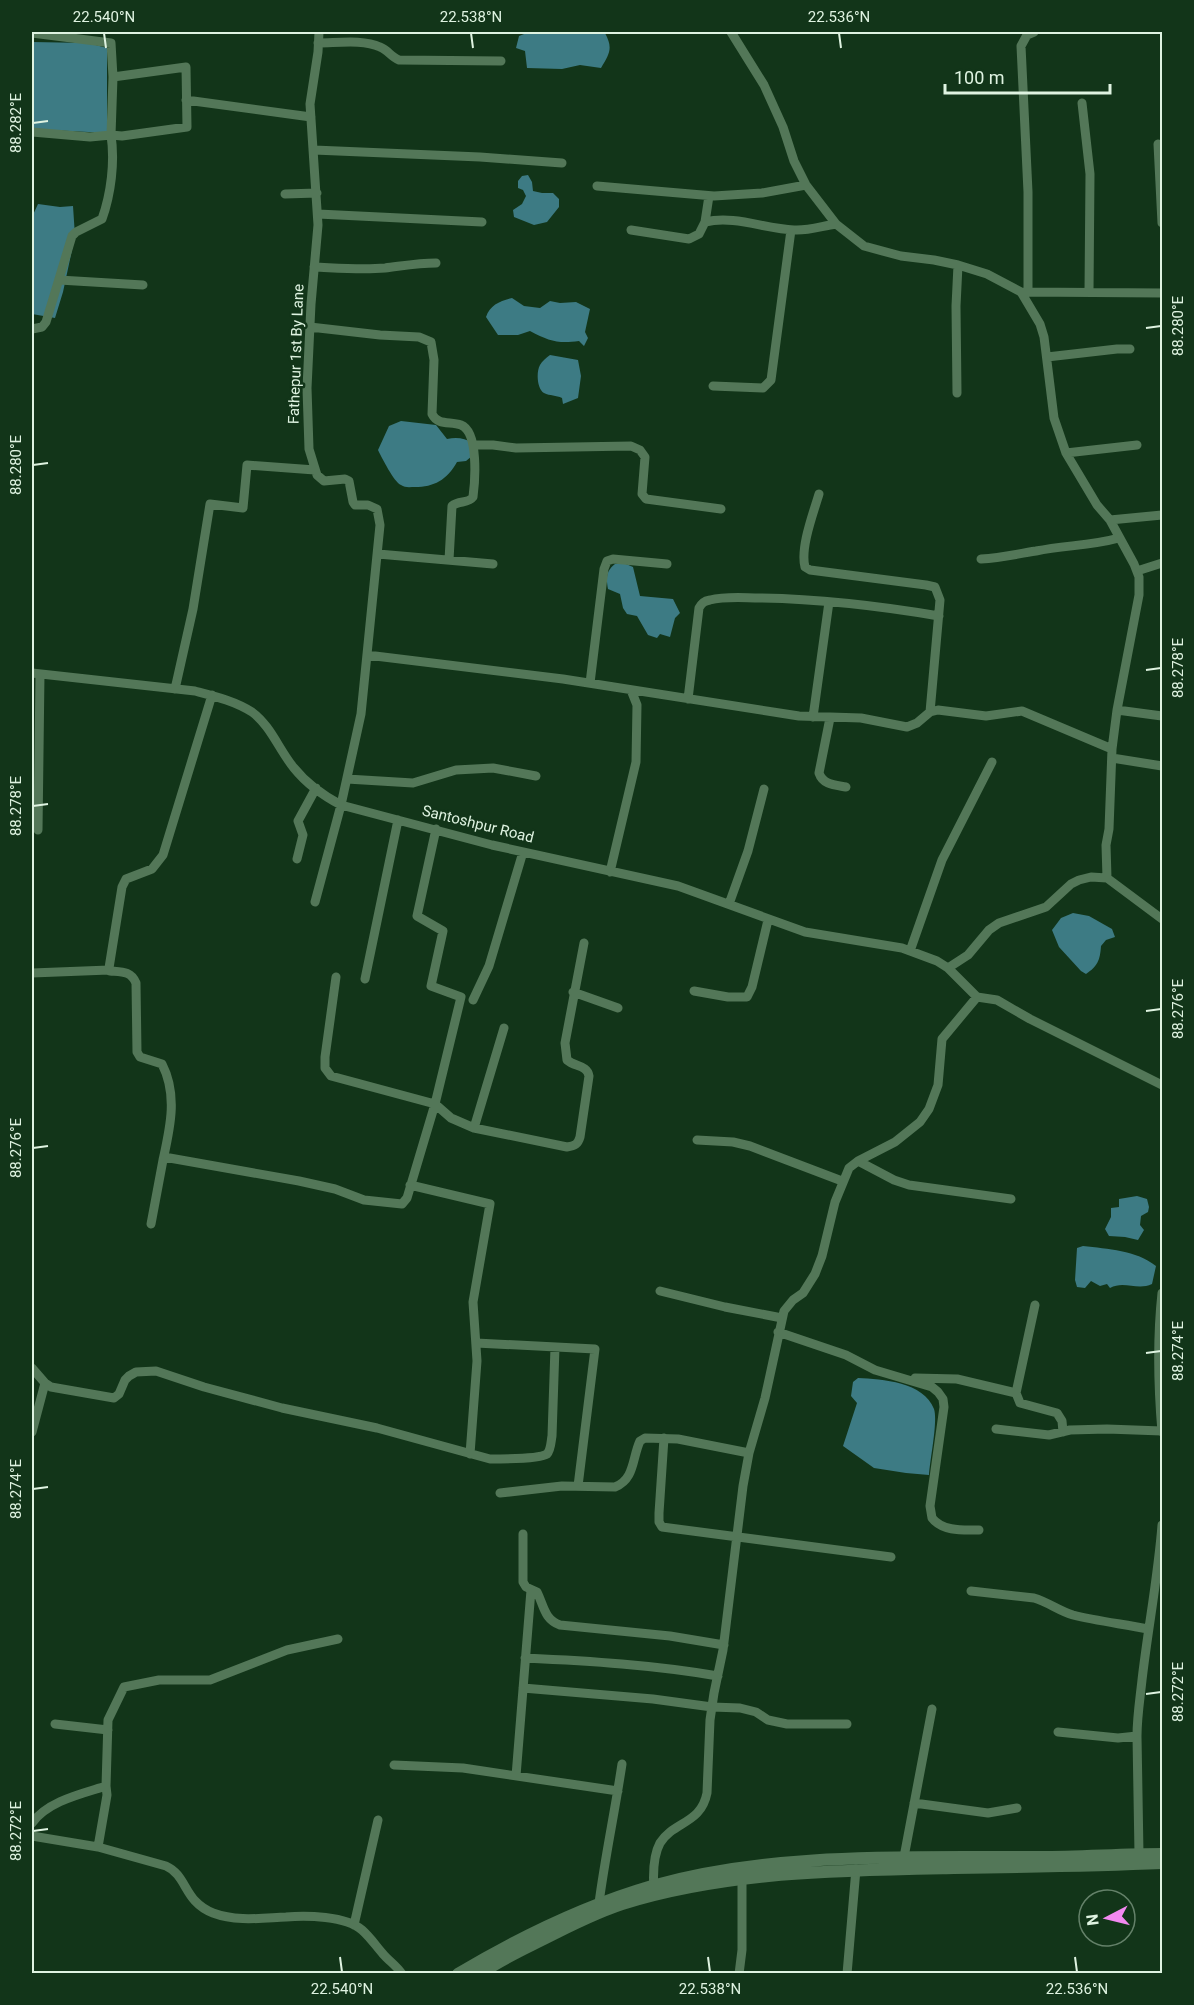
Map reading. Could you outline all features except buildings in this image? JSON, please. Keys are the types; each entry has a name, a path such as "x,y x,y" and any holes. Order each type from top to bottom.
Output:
{"street":[{"name":"Fathepur 1st By Lane","path":"315,470 309,449 307,388 318,214 310,104 319,32"},
{"path":"339,43 340,32"},
{"path":"731,32 768,94 783,127 794,161 806,185 836,224 864,246 901,256 958,265 987,274 1025,292 1162,293"},
{"path":"1034,32 1026,35 1021,46 1029,192 1025,292 1040,324 1047,357 1054,418 1066,453 1097,505 1110,520 1139,577 1139,596 1117,710 1112,753 1109,828 1106,845 1107,878"},
{"path":"32,33 111,43 113,77 111,135 114,154 102,219 72,236 46,322 42,327 32,329"},
{"path":"318,44 377,46 399,60 501,61"},
{"path":"32,132 122,136 187,127 186,67 113,77"},
{"path":"186,100 311,117"},
{"path":"1082,103 1090,174 1089,292"},
{"path":"1158,144 1162,223"},
{"path":"314,150 562,163"},
{"path":"597,186 709,196 762,193 806,185"},
{"path":"285,194 316,193"},
{"path":"631,230 689,239 699,234 705,222 709,196"},
{"path":"318,214 482,222"},
{"path":"705,222 742,221 791,230 836,224"},
{"path":"713,386 763,388 771,380 791,230"},
{"path":"314,267 365,269 436,263"},
{"path":"957,393 958,265"},
{"path":"59,280 142,285"},
{"path":"310,327 419,337 431,342 434,360 432,414 434,419 466,428 470,433 473,446 473,497 452,506 449,560"},
{"path":"1047,357 1130,349"},
{"path":"1066,453 1137,445"},
{"path":"473,446 637,448 644,453 645,457 642,494 646,500 721,509"},
{"path":"175,689 195,598 210,504 243,508 247,465 315,470 324,481 345,479 349,481 352,502 355,505 368,505 377,509 380,525 378,554 361,714 341,805 315,902"},
{"path":"819,494 809,524 804,554 806,567 810,570 936,587 940,600 930,712"},
{"path":"1110,520 1162,515"},
{"path":"981,559 1096,545 1119,538"},
{"path":"378,554 493,564"},
{"path":"590,683 604,569 607,561 613,559 667,564"},
{"path":"1137,571 1162,563"},
{"path":"688,699 699,608 707,600 774,598 885,607 939,616"},
{"path":"813,717 829,602"},
{"path":"367,655 590,683 813,717 861,718 907,727 917,723 930,712 938,710 986,716 1023,711 1112,753 1162,766"},
{"path":"36,673 38,830"},
{"name":"Santoshpur Road","path":"36,673 212,695 250,711 264,723 294,768 316,788 341,805 492,845 678,886 805,932 910,951 937,961 948,968 977,997"},
{"path":"610,872 625,800 636,762 637,705 631,690"},
{"path":"109,970 122,887 126,879 152,869 163,855 212,695"},
{"path":"1117,710 1162,716"},
{"path":"830,718 819,773 825,782 846,787"},
{"path":"910,951 942,860 992,762"},
{"path":"347,779 413,783 456,770 493,768 536,776"},
{"path":"297,859 303,835 298,821 316,788"},
{"path":"729,904 748,851 764,789"},
{"path":"365,979 398,820"},
{"path":"164,1157 299,1181 335,1189 364,1200 402,1204 407,1198 435,1104 461,997 431,986 443,931 417,916 436,829"},
{"path":"472,999 489,966 523,852"},
{"path":"948,968 968,955 989,930 999,923 1046,907 1079,880 1091,877 1107,878 1162,919"},
{"path":"694,991 728,997 747,997 752,987 768,920"},
{"path":"336,977 325,1058 327,1073 331,1076 435,1104 451,1118 474,1128 567,1147 578,1143 589,1076 585,1068 571,1064 565,1055 573,992 584,943"},
{"path":"32,973 109,970 129,973 136,983 137,1052 140,1058 159,1062 166,1071 172,1108 171,1126 151,1224"},
{"path":"573,992 618,1008"},
{"path":"654,1891 656,1854 661,1843 667,1835 700,1811 705,1803 712,1707 724,1645 749,1453 765,1398 784,1311 803,1293 815,1274 822,1256 835,1202 849,1168 895,1142 920,1122 929,1109 938,1085 939,1048 942,1039 977,997 997,1000 1162,1085"},
{"path":"474,1128 504,1028"},
{"path":"697,1140 733,1142 750,1146 842,1181"},
{"path":"858,1161 894,1180 909,1185 1011,1199"},
{"path":"410,1185 490,1204 473,1302 477,1361 470,1454"},
{"path":"660,1291 782,1318"},
{"path":"996,1429 1038,1435 1070,1430 1162,1431 1158,1377 1162,1293"},
{"path":"1035,1305 1016,1393 1020,1403 1057,1413 1062,1421 1063,1432"},
{"path":"778,1332 846,1355 875,1370 932,1387 938,1392 943,1399 944,1407 930,1506 932,1518 942,1526 956,1530 979,1530"},
{"path":"476,1343 595,1349 578,1486"},
{"path":"32,1368 51,1387 114,1398 118,1396 129,1376 136,1372 156,1371 204,1387 282,1408 377,1428 490,1459 503,1459 547,1454 550,1448 555,1347"},
{"path":"905,1378 957,1379 1016,1393"},
{"path":"32,1432 45,1383"},
{"path":"500,1493 540,1487 615,1487 623,1484 628,1479 640,1441 645,1438 678,1439 749,1453"},
{"path":"664,1438 659,1513 659,1522 662,1527 891,1557"},
{"path":"1139,1854 1137,1720 1162,1525"},
{"path":"524,1534 524,1582 531,1590 537,1592 547,1617 560,1625 670,1636 724,1645"},
{"path":"516,1776 531,1590"},
{"path":"971,1592 1034,1598 1073,1615 1148,1629"},
{"path":"98,1847 107,1796 108,1720 124,1687 159,1680 210,1680 287,1650 338,1639"},
{"path":"525,1658 673,1668 718,1676"},
{"path":"523,1688 740,1708 756,1712 768,1720 787,1724 847,1724"},
{"path":"904,1857 932,1709"},
{"path":"55,1724 108,1730"},
{"path":"1058,1732 1118,1738 1137,1736"},
{"path":"599,1903 622,1764"},
{"path":"394,1765 463,1768 618,1791"},
{"path":"32,1823 47,1809 64,1800 106,1786"},
{"path":"914,1803 988,1813 1017,1808"},
{"path":"354,1925 378,1820"},
{"path":"32,1836 98,1847 174,1870 196,1903 213,1913 256,1920 308,1916 354,1925 362,1930 402,1974"},
{"path":"458,1974 553,1922 599,1903 654,1891 730,1869 880,1857 1162,1854"},
{"path":"480,1974 571,1925 654,1891 856,1869 1162,1863"},
{"path":"847,1974 856,1869"},
{"path":"739,1974 742,1950 742,1880"}],"water":[{"path":"529,32 605,33 609,43 607,58 601,68 580,65 562,69 527,68 525,51 516,48 519,36"},
{"path":"32,42 88,43 107,48 107,133 32,129"},
{"path":"528,175 533,191 553,193 559,199 559,207 547,222 534,225 514,217 513,210 522,204 526,196 523,190 518,188 518,181 522,176"},
{"path":"38,204 73,206 75,236 55,318 32,314 32,217"},
{"path":"512,298 524,306 540,308 550,301 576,302 590,309 585,332 588,338 584,346 579,341 554,341 530,331 518,335 498,335 486,317 496,304"},
{"path":"550,355 578,360 581,376 578,398 563,404 562,398 546,394 540,388 539,368"},
{"path":"401,421 436,425 447,439 460,438 470,441 473,443 472,456 466,461 457,462 449,474 434,484 422,487 403,486 392,475 378,450 389,426"},
{"path":"615,564 626,564 633,567 640,596 673,599 680,613 675,618 670,637 660,634 657,638 648,635 637,616 627,614 620,594 608,589 607,575"},
{"path":"1073,913 1089,916 1112,929 1115,937 1106,940 1101,946 1098,962 1086,974 1059,947 1052,930 1061,918"},
{"path":"1137,1196 1147,1199 1149,1207 1148,1212 1141,1216 1140,1225 1144,1230 1138,1240 1109,1236 1105,1229 1111,1217 1111,1208 1119,1207 1119,1199"},
{"path":"1083,1246 1121,1251 1148,1261 1156,1266 1152,1284 1146,1286 1120,1285 1110,1288 1107,1284 1100,1286 1091,1281 1085,1288 1077,1287 1075,1280 1077,1248"},
{"path":"858,1378 879,1379 901,1384 921,1393 929,1400 934,1409 935,1422 929,1475 874,1468 843,1446 857,1403 851,1396 853,1382"}]}
